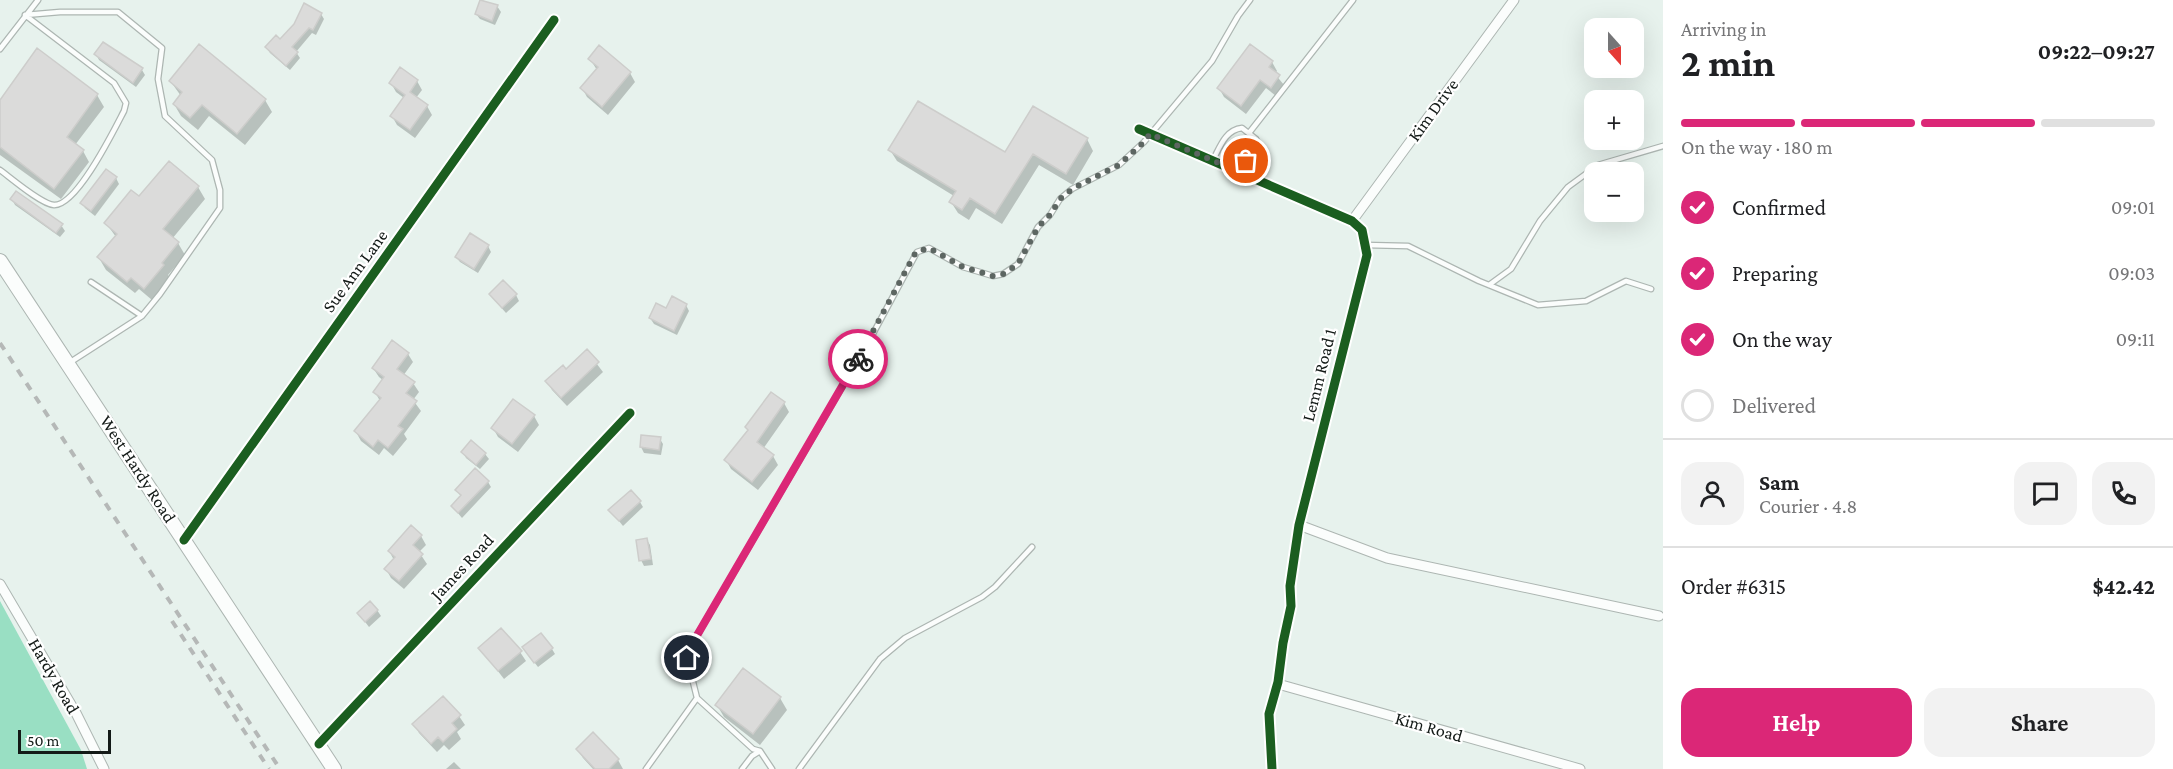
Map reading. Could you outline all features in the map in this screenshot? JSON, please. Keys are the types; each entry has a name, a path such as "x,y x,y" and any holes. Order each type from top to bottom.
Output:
{"main road":[{"name":"West Hardy Road","path":"0,261 334,769"}],"street":[{"name":"Kim Drive","path":"1352,221 1514,0"},
{"name":"Sue Ann Lane","path":"184,540 554,20"},
{"path":"1139,129 1352,221 1362,230 1365,245"},
{"name":"Lemm Road 1","path":"1272,769 1269,714 1278,684 1283,643 1291,606 1290,586 1299,525 1367,255 1365,245"},
{"name":"James Road","path":"319,744 630,413"},
{"path":"1299,525 1387,558 1659,616"},
{"name":"Hardy Road","path":"0,584 76,713 104,769"},
{"name":"Kim Road","path":"1278,684 1580,769"}],"lane":[{"path":"0,49 38,0"},
{"path":"772,769 760,751 753,749 697,698 687,658 692,644 868,343 916,252 929,248 963,267 993,276 1003,274 1018,264 1038,227 1050,215 1060,199 1072,189 1119,165 1144,142 1212,61 1250,0"},
{"path":"1249,133 1353,0"},
{"path":"25,15 60,12 118,12 162,48 158,79 165,117 212,160 220,190 220,208 160,294 141,316 68,363"},
{"path":"0,170 44,201 54,205 62,203 72,197 90,172 124,111 126,103 114,83 25,15"},
{"path":"1213,160 1226,136 1235,129 1242,128 1258,143 1238,171"},
{"path":"1489,285 1511,269 1540,221 1568,187 1598,165 1663,146"},
{"path":"1365,245 1408,246 1489,285 1538,305 1586,300 1626,281 1651,289"},
{"path":"91,282 141,316"},
{"path":"799,769 880,659 905,638 982,597 1032,547"},
{"path":"646,769 697,698"},
{"path":"742,769 752,756 760,751"}],"green space":[{"path":"0,601 81,750 87,769 0,769"}],"building":[{"path":"480,0 498,5 492,21 475,14"},
{"path":"304,3 322,13 313,30 309,28 292,47 298,52 286,66 265,47 276,35 280,39 294,24"},
{"path":"103,42 143,68 133,83 94,54"},
{"path":"199,44 266,99 237,134 202,105 190,118 173,104 182,92 169,81"},
{"path":"1250,44 1273,61 1269,67 1280,75 1271,88 1260,80 1241,106 1217,88"},
{"path":"599,45 631,72 602,107 580,88 598,67 588,59"},
{"path":"37,48 98,94 67,137 84,150 54,189 0,147 0,100"},
{"path":"400,67 418,80 410,92 428,105 410,130 390,116 405,95 389,83"},
{"path":"918,101 1005,152 1033,106 1088,138 1066,174 1033,154 995,214 970,198 962,210 949,202 956,191 888,150"},
{"path":"169,161 199,186 163,229 179,242 144,289 131,278 127,282 97,257 117,234 104,223 131,190 139,196"},
{"path":"106,169 117,177 91,211 80,203"},
{"path":"16,191 63,224 56,233 10,199"},
{"path":"470,233 489,245 474,269 455,257"},
{"path":"503,280 517,294 502,308 489,294"},
{"path":"672,296 687,304 674,331 649,318 656,303 666,308"},
{"path":"392,340 409,353 397,369 415,382 406,393 417,401 398,426 403,429 388,448 378,440 373,447 354,431 381,398 373,392 384,377 372,368"},
{"path":"587,349 599,362 561,398 545,381 563,365 566,369"},
{"path":"771,392 785,402 757,442 774,455 752,482 724,460 748,430 745,427"},
{"path":"513,399 535,415 512,444 491,428"},
{"path":"641,435 661,437 659,450 640,447"},
{"path":"471,440 486,453 476,465 461,452"},
{"path":"475,468 489,481 458,513 451,506 461,495 455,490"},
{"path":"631,490 641,501 619,521 608,510"},
{"path":"411,525 422,535 413,545 423,554 399,581 384,569 395,557 388,551"},
{"path":"647,538 651,559 639,561 636,540"},
{"path":"370,601 378,610 365,622 357,613"},
{"path":"501,628 522,651 498,671 478,648"},
{"path":"541,633 553,648 534,663 522,647"},
{"path":"743,668 781,697 753,734 715,705"},
{"path":"443,696 461,715 452,723 457,729 443,742 438,737 431,744 412,724"},
{"path":"593,732 619,759 609,769 595,769 576,749"}],"railway":[{"path":"0,343 280,769"},
{"path":"172,621 269,769"}],"cycle path":[{"path":"184,540 554,20"},
{"path":"1139,129 1352,221 1362,230 1367,255 1299,525 1290,586 1291,606 1278,682 1269,714 1272,769"},
{"path":"319,744 630,413"}],"way so far":[{"path":"858,359 916,252 929,248 963,267 993,276 1003,274 1018,264 1038,227 1050,215 1060,199 1072,189 1119,165 1150,134 1238,171 1246,161"}],"route":[{"path":"687,658 692,644 858,359"}]}
